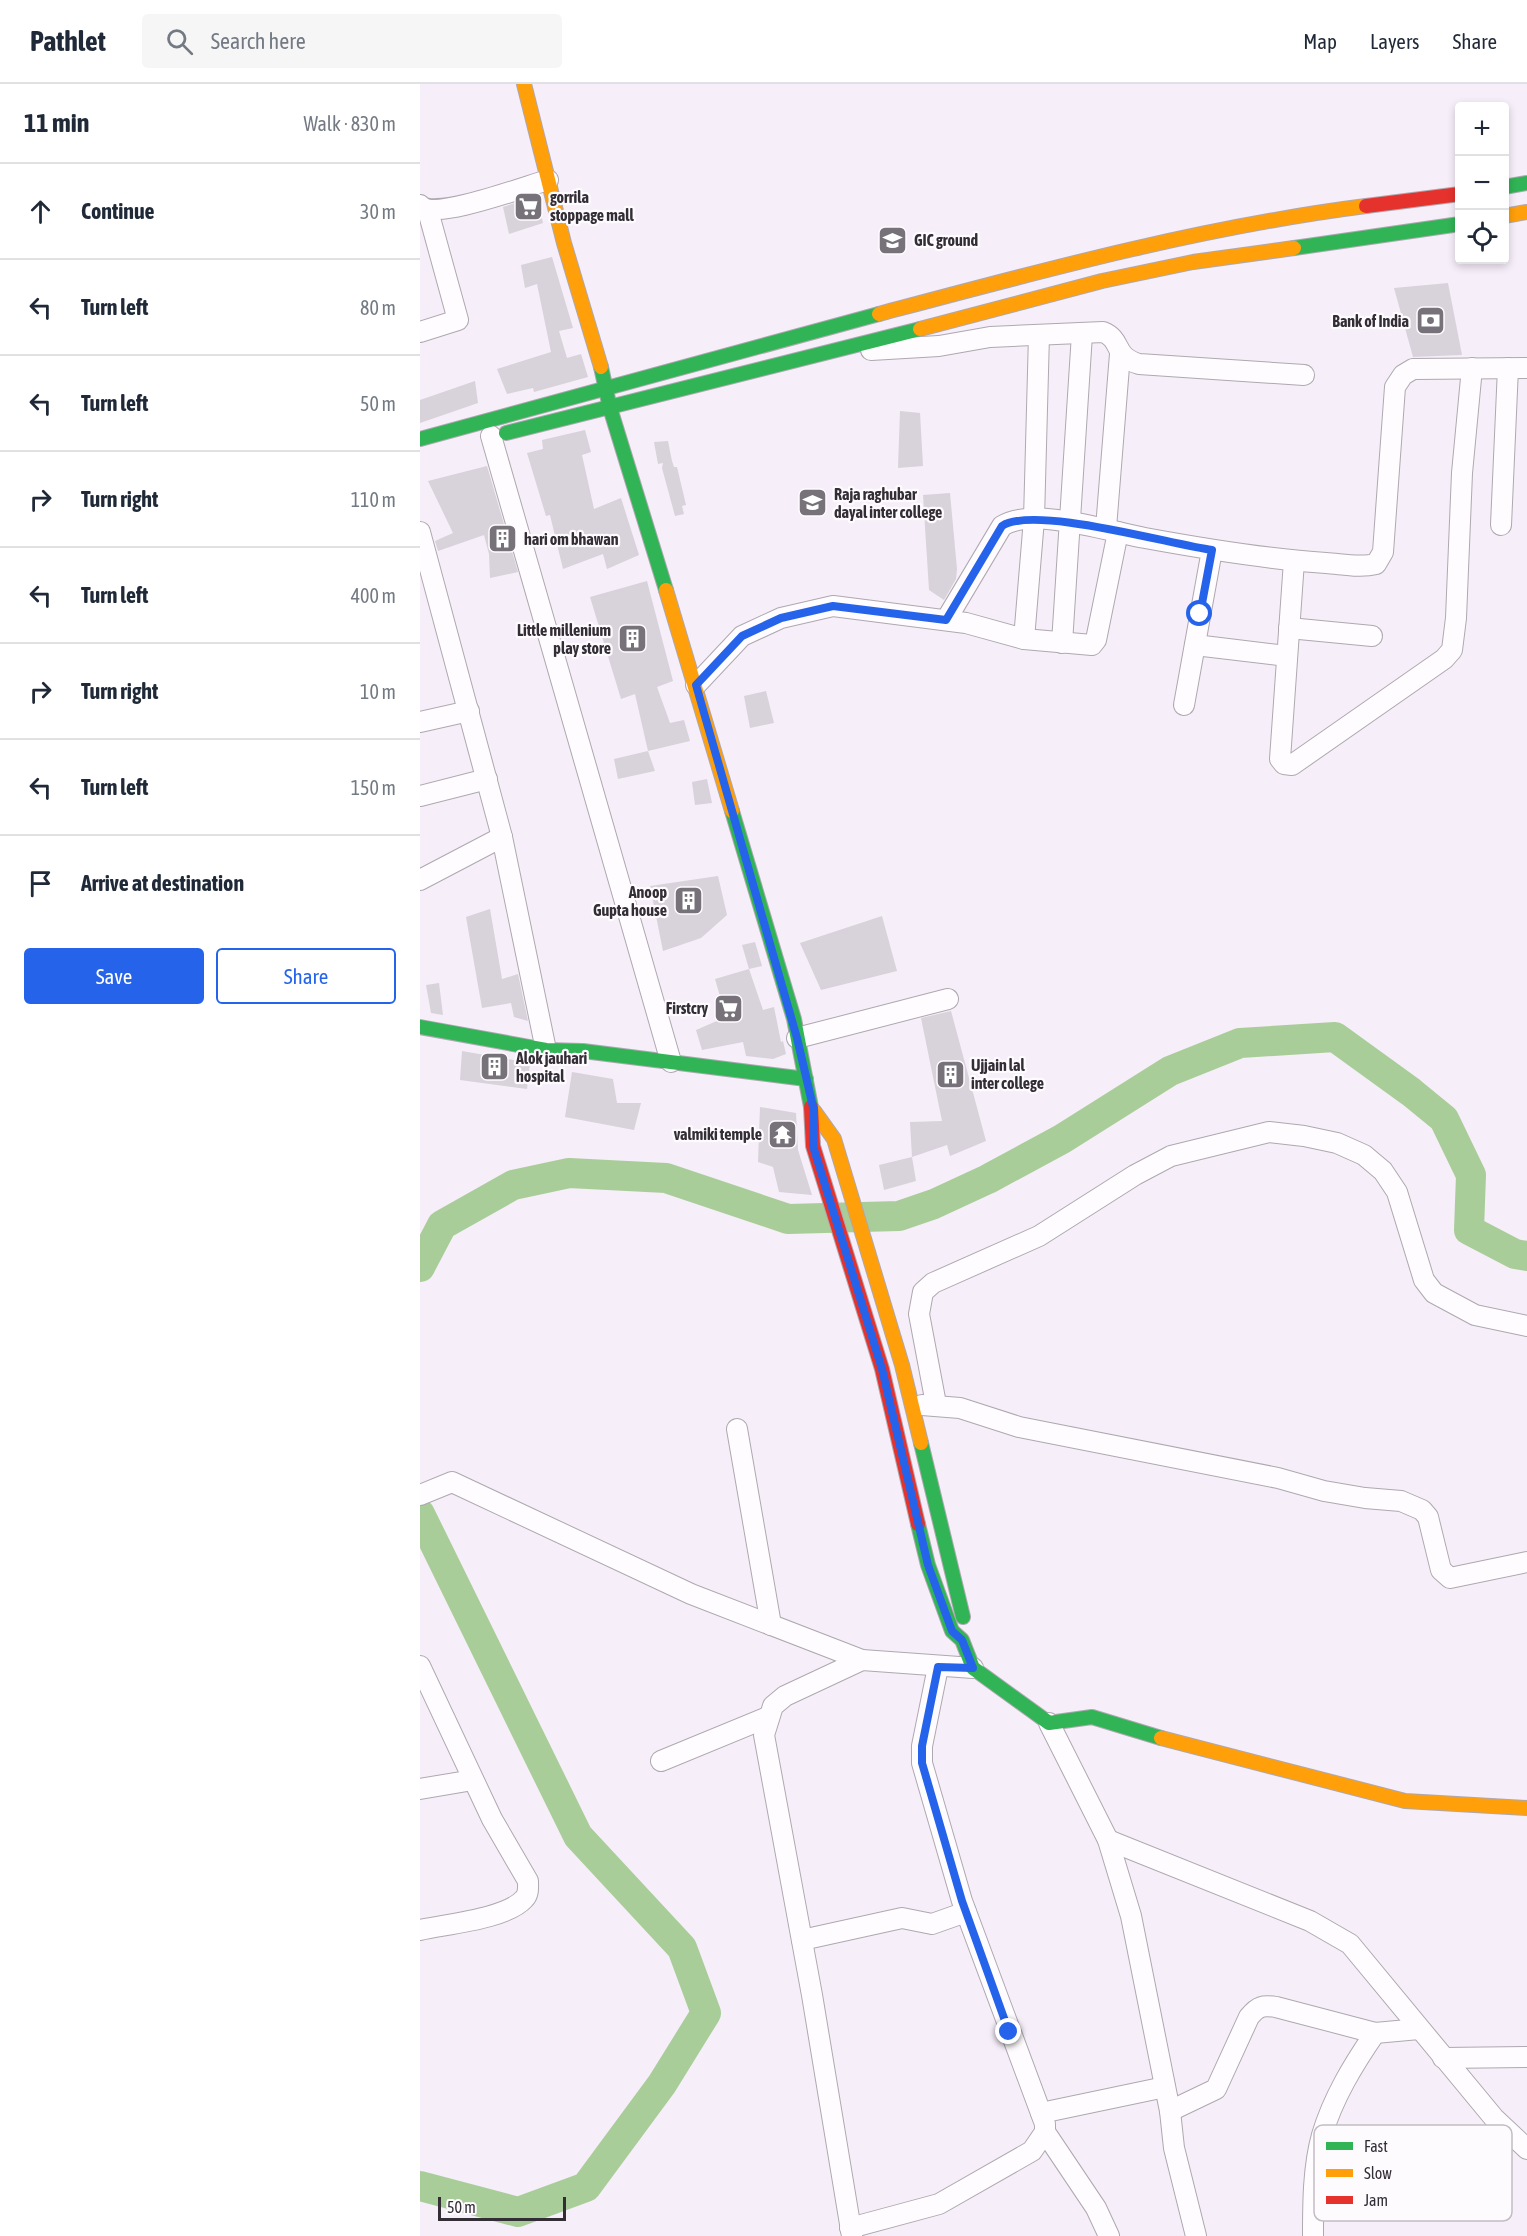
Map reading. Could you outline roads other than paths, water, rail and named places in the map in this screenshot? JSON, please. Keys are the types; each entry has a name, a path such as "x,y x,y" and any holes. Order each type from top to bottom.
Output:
{"street":[{"path":"524,84 548,180 608,386 610,408 696,685 797,1038 814,1111 813,1146 882,1369 928,1565 952,1631 962,1640 973,1668 1049,1723 1108,1840 1131,1916 1170,2111 1174,2148 1196,2236"},
{"path":"420,332 459,320 424,208 452,208 548,180"},
{"path":"1509,186 1527,183"},
{"path":"420,439 608,386 1036,272 1281,217 1455,195"},
{"path":"1509,215 1527,212"},
{"path":"671,1062 486,438 835,351 1102,281 1193,262 1455,225"},
{"path":"835,351 918,348 990,338 1103,333 1110,335 1120,354 1127,361 1139,364 1304,375"},
{"path":"1062,643 1082,334"},
{"path":"1024,639 1034,519 1039,335"},
{"path":"696,685 742,636 781,618 833,606 966,623 1024,639 1089,646 1096,640 1112,530 1120,354"},
{"path":"1294,561 1280,759 1284,764 1292,765 1449,654 1453,646 1462,473 1472,368"},
{"path":"946,620 1002,526 1008,522 1034,519 1070,523 1212,550 1294,561 1368,566 1376,564 1381,559 1395,387 1403,375 1413,369 1517,368 1502,525"},
{"path":"420,532 502,837 546,1050"},
{"path":"1184,705 1212,550"},
{"path":"1289,628 1372,636"},
{"path":"1195,645 1287,656"},
{"path":"420,722 469,711"},
{"path":"420,796 487,779"},
{"path":"420,880 502,837"},
{"path":"797,1038 948,999"},
{"path":"420,1027 546,1050 671,1062 806,1079"},
{"path":"814,1111 834,1139 902,1365 910,1406 966,1628 962,1640"},
{"path":"936,1404 919,1314 923,1292 933,1283 1039,1236 1135,1175 1171,1156 1269,1132 1337,1143 1364,1155 1383,1171 1397,1192 1424,1280 1434,1293 1475,1315 1527,1326"},
{"path":"910,1406 936,1404 960,1408 1019,1427 1278,1478 1324,1491 1407,1503 1422,1510 1428,1517 1441,1570 1450,1578 1527,1562"},
{"path":"737,1429 771,1625"},
{"path":"420,1495 452,1482 691,1594 862,1660 973,1668"},
{"path":"862,1660 785,1696 773,1706 764,1735 802,1940 851,2232 939,2204 1032,2151 1043,2122"},
{"path":"420,1666 492,1819 528,1881 528,1892 525,1899 515,1906 491,1915 420,1930"},
{"path":"938,1667 922,1746 922,1763 966,1912 1043,2122 1096,2208 1109,2236"},
{"path":"661,1761 768,1717"},
{"path":"1049,1723 1092,1717 1177,1743 1405,1801 1527,1808"},
{"path":"420,1789 473,1780"},
{"path":"1108,1840 1310,1921 1350,1944 1365,1958 1419,2029 1501,2125"},
{"path":"802,1940 902,1918 932,1924 966,1912"},
{"path":"1170,2111 1216,2089 1249,2017 1257,2008 1265,2005 1375,2033 1419,2029"},
{"path":"1327,2125 1350,2068 1375,2033"},
{"path":"1443,2058 1527,2057"},
{"path":"1043,2122 1165,2087"},
{"path":"1512,2135 1527,2149"},
{"path":"1313,2236 1314,2191"}],"waterway":[{"path":"420,1267 442,1225 513,1185 569,1173 666,1178 788,1219 899,1216 934,1204 988,1179 1062,1139 1170,1071 1240,1043 1335,1037 1444,1119 1471,1175 1469,1230 1515,1254 1527,1256"},
{"path":"420,1514 578,1836 682,1948 706,2013 662,2084 586,2187 518,2212 420,2186"}],"place":[{"name":"gorrila stoppage mall","path":"529,206"},
{"name":"GIC ground","path":"893,240"},
{"name":"Bank of India","path":"1430,321"},
{"name":"Raja raghubar dayal inter college","path":"813,503"},
{"name":"hari om bhawan","path":"503,539"},
{"name":"Little millenium play store","path":"632,639"},
{"name":"Anoop Gupta house","path":"688,901"},
{"name":"Firstcry","path":"729,1008"},
{"name":"Alok jauhari hospital","path":"495,1067"},
{"name":"Ujjain lal inter college","path":"950,1074"},
{"name":"valmiki temple","path":"783,1134"}]}
